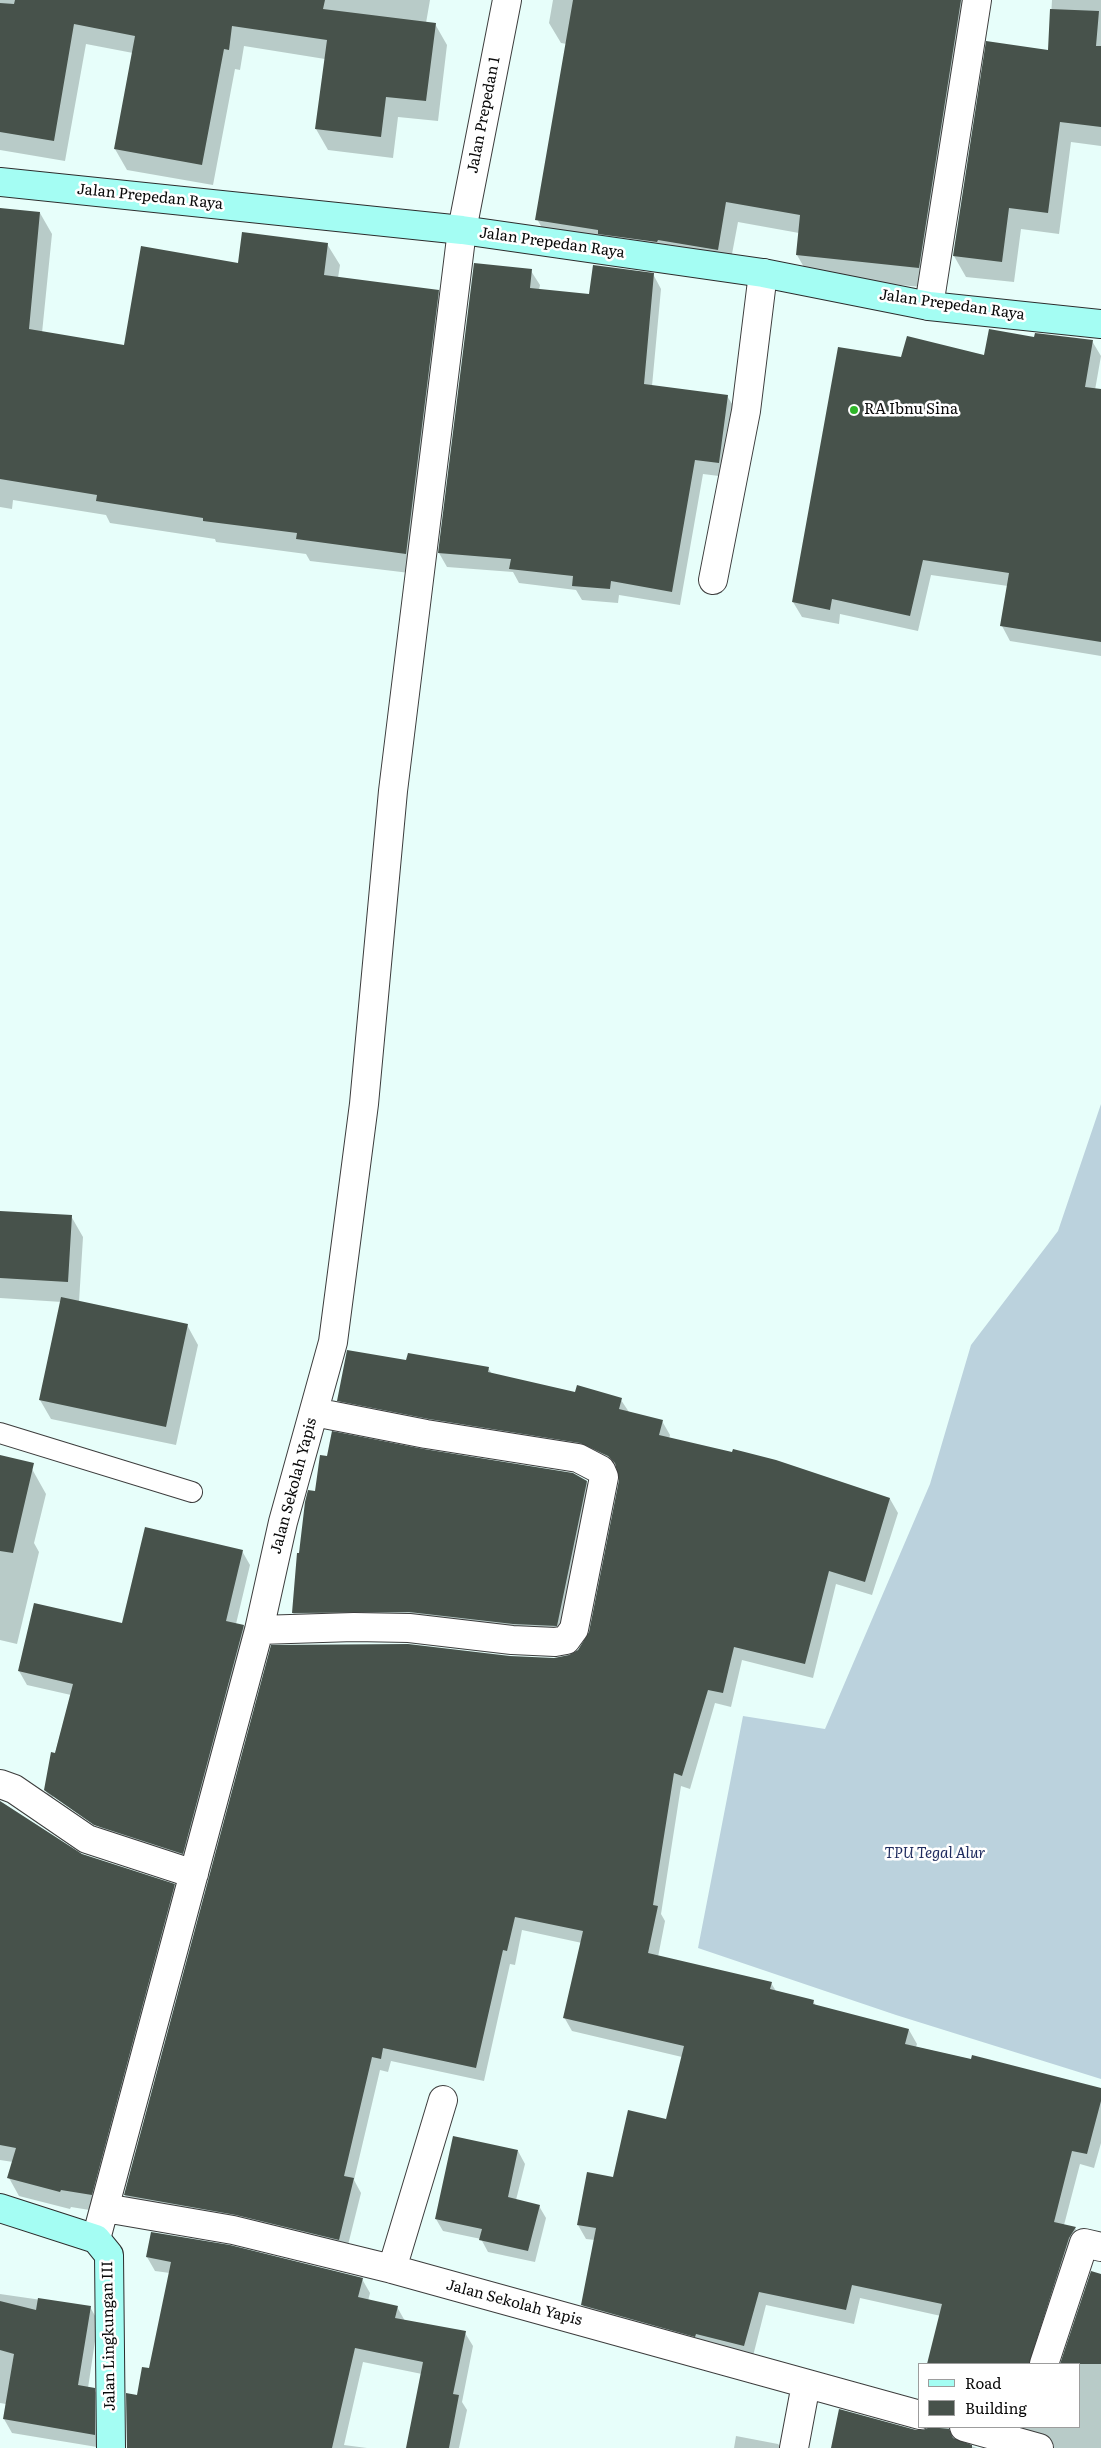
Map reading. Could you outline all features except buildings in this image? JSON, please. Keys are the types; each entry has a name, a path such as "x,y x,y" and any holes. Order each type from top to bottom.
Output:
{"street":[{"name":"Jalan Prepedan 1","path":"333,1342 364,1104 392,791 462,230 507,0"},
{"path":"930,306 977,0"},
{"name":"Jalan Prepedan Raya","path":"0,182 462,230 762,273 930,306 1101,324"},
{"path":"713,580 746,411 762,273"},
{"name":"Jalan Sekolah Yapis","path":"96,2239 259,1630 283,1522 333,1342"},
{"path":"259,1630 354,1627 409,1628 512,1640 555,1642 566,1640 574,1629 604,1477 601,1470 578,1458 426,1434 314,1412"},
{"path":"0,1784 14,1788 87,1839 194,1874"},
{"path":"392,2269 443,2100"},
{"name":"Jalan Lingkungan III","path":"0,2208 96,2239 109,2255 111,2448"},
{"name":"Jalan Sekolah Yapis","path":"105,2208 233,2230 392,2269 918,2414"},
{"path":"1044,2363 1084,2243 1101,2247"},
{"path":"794,2448 806,2384"},
{"path":"969,2428 1026,2439"}],"lane":[{"path":"0,1433 192,1492"}],"green space":[{"name":"TPU Tegal Alur","path":"1101,1104 1101,2079 896,2015 698,1948 743,1716 825,1729 930,1484 971,1345 1058,1231"}],"place":[{"name":"RA Ibnu Sina","path":"854,410"}]}
